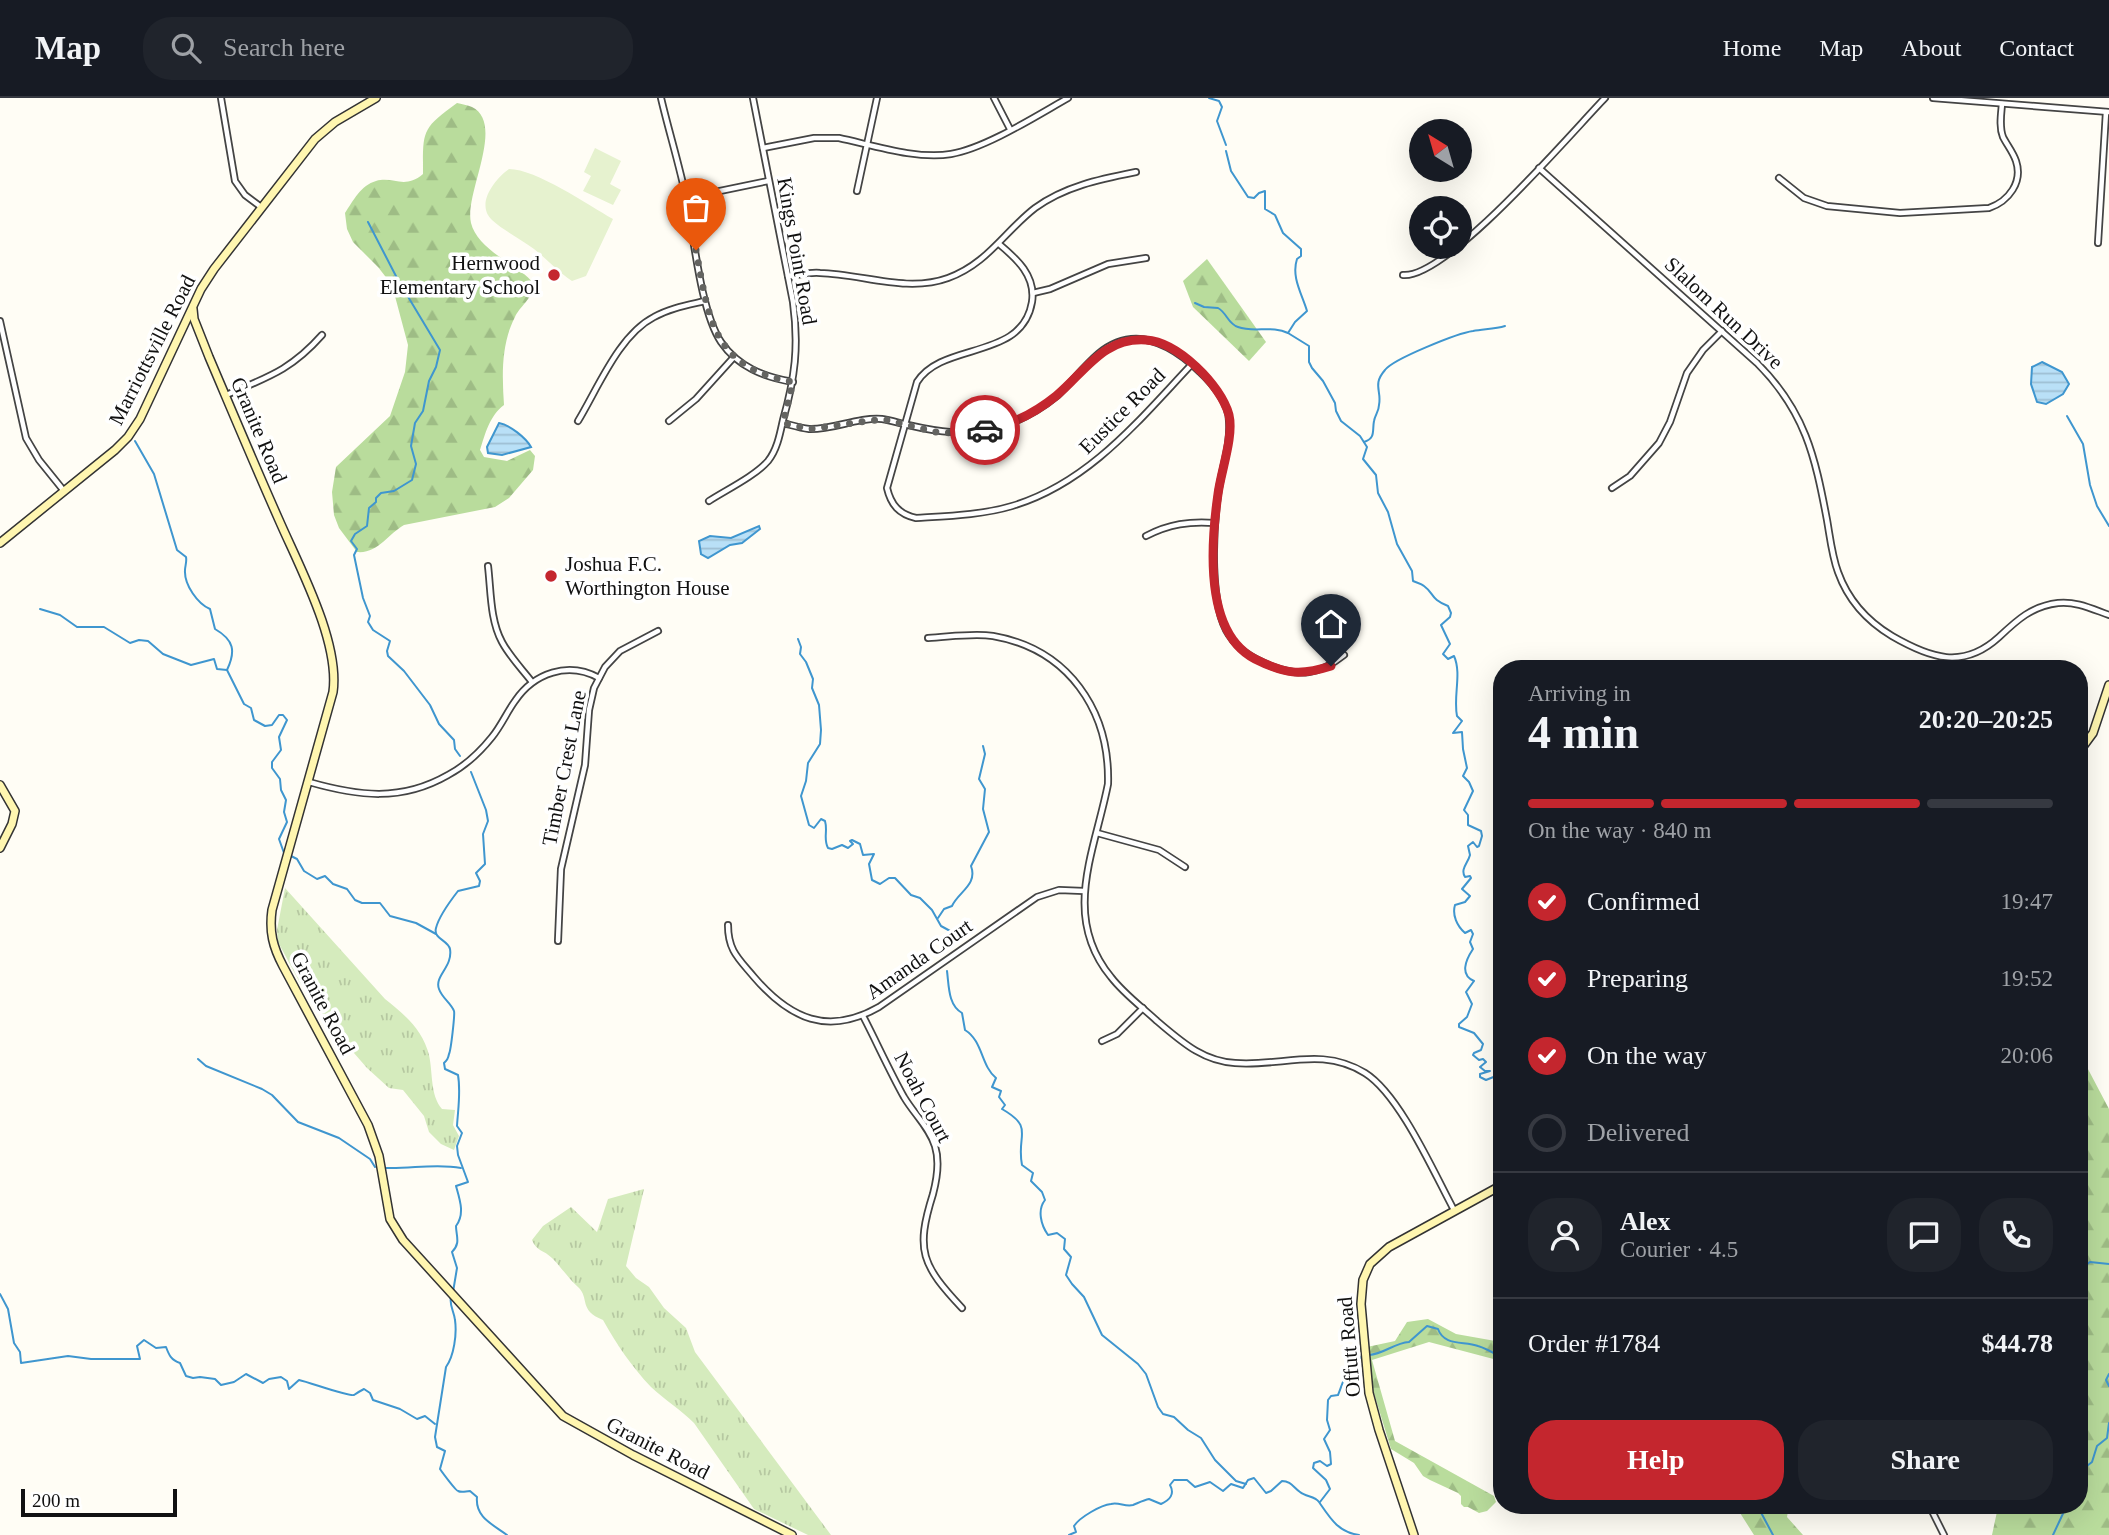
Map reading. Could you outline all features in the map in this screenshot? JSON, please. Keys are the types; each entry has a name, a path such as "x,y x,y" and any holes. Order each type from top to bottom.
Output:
{"street":[{"path":"221,98 235,181 245,195 261,207"},
{"name":"Marriottsville Road","path":"0,543 119,446 132,431 148,404 204,283 315,139 335,122 376,98"},
{"path":"661,98 686,198 705,301 717,335 734,357 761,374 793,382"},
{"name":"Kings Point Road","path":"709,501 767,461 775,450 796,365 796,327 788,276 753,98"},
{"path":"857,191 877,98"},
{"path":"994,98 1010,129"},
{"path":"763,148 826,138 923,155 951,154 984,142 1068,98"},
{"path":"1403,275 1423,272 1474,235 1605,98"},
{"path":"1933,98 2108,112 2098,243"},
{"path":"1779,178 1804,198 1827,206 1900,213 1989,208 2001,203 2011,194 2018,174 2014,155 2001,130 2002,104"},
{"name":"Slalom Run Drive","path":"1539,168 1771,377 1799,416 1815,458 1837,569 1855,605 1880,628 1925,653 1952,657 1973,653 1987,646 2023,615 2043,606 2073,603 2109,615"},
{"path":"788,276 820,273 908,284 927,283 959,274 986,257 1036,208 1063,192 1095,181 1136,172"},
{"path":"686,198 768,181"},
{"path":"999,244 1022,266 1033,293 1050,289 1108,264 1146,258"},
{"name":"Eustice Road","path":"1033,293 1030,311 1025,320 1009,335 988,348 938,363 922,375 912,394 887,488 890,501 907,516 916,519 989,511 1013,506 1042,495 1079,474 1109,451 1192,364"},
{"path":"578,421 623,345 641,324 674,307 705,301"},
{"name":"Granite Road","path":"193,309 196,324 313,602 333,657 333,692 272,910 271,941 368,1125 379,1156 387,1208 396,1230 563,1416 633,1455 792,1535"},
{"path":"0,321 26,438 39,460 64,491"},
{"path":"1612,488 1630,476 1658,443 1670,422 1687,373 1721,331"},
{"path":"225,396 289,367 304,356 322,335"},
{"path":"783,423 810,429 883,419 955,433 976,432 1009,424 1027,416 1054,398 1106,348 1129,340 1157,341 1179,352 1192,364 1212,385 1229,415 1229,434 1218,494 1214,553 1219,615 1234,642 1259,661 1296,674 1331,666 1344,655"},
{"path":"669,421 696,400 734,357"},
{"path":"1146,536 1181,523 1215,523"},
{"path":"488,566 499,637 533,682"},
{"name":"Timber Crest Lane","path":"558,941 561,869 585,765 591,699 605,667 620,651 658,631"},
{"path":"928,638 990,635 1020,643 1059,666 1081,688 1098,718 1107,750 1108,784 1084,891 1087,930 1097,956 1112,979 1188,1047 1214,1060 1245,1064 1322,1058 1346,1064 1367,1074 1380,1084 1394,1103 1454,1210"},
{"path":"308,782 342,792 371,795 401,792 434,783 481,750 518,696 533,682 548,673 568,669 584,671 599,678"},
{"path":"2088,739 2109,685"},
{"path":"0,785 15,811 12,824 0,848"},
{"path":"1097,833 1159,850 1185,867"},
{"name":"Amanda Court","path":"728,925 729,942 734,954 764,989 783,1006 803,1016 827,1022 863,1016 879,1007 1037,897 1059,890 1084,891"},
{"path":"1102,1041 1117,1034 1143,1008"},
{"name":"Noah Court","path":"863,1016 906,1100 930,1133 935,1146 937,1175 925,1220 923,1246 930,1270 962,1308"},
{"name":"Offutt Road","path":"1414,1535 1376,1422 1365,1355 1361,1291 1370,1264 1389,1247 1493,1190"},
{"path":"1934,1514 1944,1535"}],"green space":[{"path":"457,103 472,107 481,116 485,128 485,144 470,210 471,223 483,243 533,285 532,293 517,313 507,338 503,371 504,405 492,419 480,450 484,457 507,461 530,450 535,456 533,470 509,498 495,507 404,525 377,547 357,552 339,528 334,515 332,492 336,467 390,416 405,372 408,345 392,285 353,242 347,229 345,213 358,194 371,183 382,180 405,182 423,174 426,132 436,119"},
{"path":"595,148 621,161 610,184 621,190 613,205 583,191 591,176 584,172"},
{"path":"509,169 547,181 613,219 586,276 572,281 487,214 486,199 489,192"},
{"path":"1207,259 1266,342 1249,361 1193,307 1183,281"},
{"path":"285,888 385,999 417,1030 429,1055 438,1103 442,1109 455,1110 453,1125 459,1136 454,1150 441,1144 429,1132 424,1116 403,1090 389,1088 367,1068 334,1030 299,981 278,942 277,930"},
{"path":"2088,1069 2109,1109 2109,1535 1992,1535 1996,1514 2088,1514"},
{"path":"644,1189 626,1266 686,1328 695,1352 831,1535 808,1535 754,1509 694,1423 644,1379 603,1320 587,1308 581,1291 532,1240 543,1226 571,1207 597,1232 608,1199"},
{"path":"1428,1319 1456,1334 1493,1341 1493,1359 1429,1342 1372,1360 1395,1441 1493,1495 1493,1505 1487,1511 1479,1513 1464,1507 1458,1493 1423,1476 1414,1463 1391,1449 1373,1390 1367,1347 1395,1341 1407,1322"},
{"path":"1741,1514 1788,1514 1787,1517 1803,1535 1754,1535"}],"water":[{"path":"2042,362 2062,372 2069,384 2063,394 2046,404 2037,402 2031,384 2032,367"},
{"path":"499,423 517,432 531,447 502,455 488,453 487,447"},
{"path":"759,526 760,529 742,543 730,545 708,558 701,554 699,541 710,536 731,538"}],"waterway":[{"path":"1209,98 1219,101 1222,107 1217,121 1226,145"},
{"path":"1226,151 1231,171 1248,197 1254,198 1265,191 1265,209 1275,215 1283,233 1301,249 1295,272 1307,311 1288,333 1309,346 1309,362 1335,403 1341,421 1360,436 1367,447 1363,459 1376,475 1378,493 1388,512 1397,544 1412,571 1413,581 1423,585 1435,599 1448,606 1451,613 1441,625 1450,644 1443,654 1448,659 1454,656 1457,670 1456,708 1457,716 1462,721 1453,733 1462,732 1467,768 1463,776 1473,791 1464,810 1468,815 1468,825 1481,831 1482,836 1479,846 1473,842 1468,846 1470,855 1463,871 1465,877 1471,878 1462,889 1470,896 1465,902 1455,905 1454,909 1460,927 1465,933 1471,930 1473,934 1470,942 1473,949 1465,967 1467,975 1474,981 1466,992 1472,1004 1459,1027 1474,1033 1483,1044 1481,1050 1473,1055 1479,1060 1483,1059 1486,1062 1480,1067 1490,1071 1480,1074 1480,1077 1486,1080 1493,1077"},
{"path":"368,222 398,280 440,350 429,381 423,411 415,423 411,446 416,464 412,480 394,491 381,493 369,508 367,526 355,534 351,541 357,549 354,555 363,598 370,616 368,622 373,630 390,641 388,656 404,671 430,705 439,724 454,740 455,749 460,756"},
{"path":"1195,303 1218,308 1238,327 1288,333"},
{"path":"1364,442 1373,434 1380,400 1378,384 1381,375 1390,365 1454,336 1505,326"},
{"path":"2067,416 2083,444 2090,485 2097,506 2109,526"},
{"path":"135,441 154,474 177,550 186,557 185,576 189,588 201,603 210,609 215,629 226,637 232,646 232,657 227,670 244,704 251,708 254,720 265,726 272,725 279,715 283,715 287,720 279,737 281,750 272,762 286,800 284,812 287,822 279,839 284,853"},
{"path":"40,609 60,615 77,627 104,627 130,643 148,641 163,654 191,665 214,659 217,669 227,670"},
{"path":"798,639 800,654 813,679 812,688 819,705 821,730 820,744 808,763 801,796 809,825 814,828 821,819 825,821 828,848 842,845 848,848 853,844 850,841 852,840 860,844 863,855 874,854 869,864 872,880 880,884 889,878 895,878 911,895 920,898 932,910 941,926 952,932 952,946"},
{"path":"938,918 944,909 952,906 970,883 971,866 989,832 983,809 985,789 979,779 985,754 983,746"},
{"path":"453,1292 457,1268 452,1252 457,1242 456,1226 461,1212 456,1186 468,1182 457,1146 462,1133 457,1126 458,1075 445,1069 444,1063 450,1051 454,1011 440,992 438,984 449,961 450,949 436,932 442,913 458,891 479,886 476,873 485,864 483,834 488,821 471,772"},
{"path":"291,856 297,859 304,871 317,879 325,876 333,884 347,889 355,900 362,903 380,903 390,916 416,923 436,934"},
{"path":"947,971 952,1000 957,1010 962,1013 965,1030 975,1040 987,1067 996,1078 992,1087 1001,1091 999,1097 1005,1105 1002,1109 1018,1121 1021,1127 1022,1165 1033,1173 1031,1181 1042,1192 1045,1200 1041,1213 1042,1222 1048,1235 1057,1233 1065,1239 1064,1249 1071,1257 1066,1275 1084,1297 1102,1335 1138,1364 1146,1374 1163,1414 1174,1417 1201,1438 1215,1460 1236,1481 1246,1484"},
{"path":"198,1059 206,1066 272,1095 298,1122 339,1138 370,1159 375,1167"},
{"path":"386,1168 461,1168"},
{"path":"2088,1263 2109,1264"},
{"path":"0,1294 8,1309 14,1343 20,1352 21,1363 68,1356 140,1359 137,1346 144,1340 156,1348 166,1347 171,1357 180,1363 186,1376 215,1379 221,1385 234,1382 246,1374 263,1383 281,1377 287,1381 289,1389 299,1380 351,1395 364,1389 370,1393 373,1400 400,1409 417,1419 425,1416 435,1424"},
{"path":"451,1297 455,1338 446,1367 435,1437 437,1447 445,1451 440,1469 457,1490 470,1491 477,1497 482,1515 507,1535"},
{"path":"1369,1355 1409,1342 1427,1326 1438,1329 1449,1341 1478,1346 1493,1353"},
{"path":"1320,1502 1330,1489 1326,1480 1313,1468 1314,1463 1320,1461 1327,1466 1331,1464 1330,1452 1324,1439 1330,1430 1327,1420 1328,1400 1331,1396 1338,1395 1350,1367 1364,1356"},
{"path":"2109,1374 2106,1380 2109,1386"},
{"path":"2088,1465 2092,1462 2097,1446 2107,1438 2109,1423"},
{"path":"1069,1535 1076,1532 1074,1526 1081,1519 1107,1505 1130,1505 1149,1499 1161,1504 1171,1496 1170,1485 1174,1480 1187,1480 1195,1487 1210,1482 1223,1491 1231,1484 1243,1488 1248,1480 1254,1478 1266,1493 1282,1481 1290,1483 1302,1494 1317,1500 1331,1519 1345,1531 1359,1535"},
{"path":"1762,1514 1773,1535"},
{"path":"2053,1535 2063,1514"}],"way so far":[{"path":"696,250 705,301 720,340 734,357 754,370 771,378 793,382 783,423 810,429 883,419 936,432 985,430"}],"place":[{"name":"Hernwood Elementary School","path":"554,275"},
{"name":"Joshua F.C. Worthington House","path":"551,576"}],"route":[{"path":"985,430 1009,424 1041,407 1062,391 1097,355 1116,343 1129,340 1157,341 1179,352 1212,385 1229,415 1229,434 1218,494 1214,553 1219,615 1224,627 1234,642 1249,656 1289,673 1304,674 1331,666"}]}
